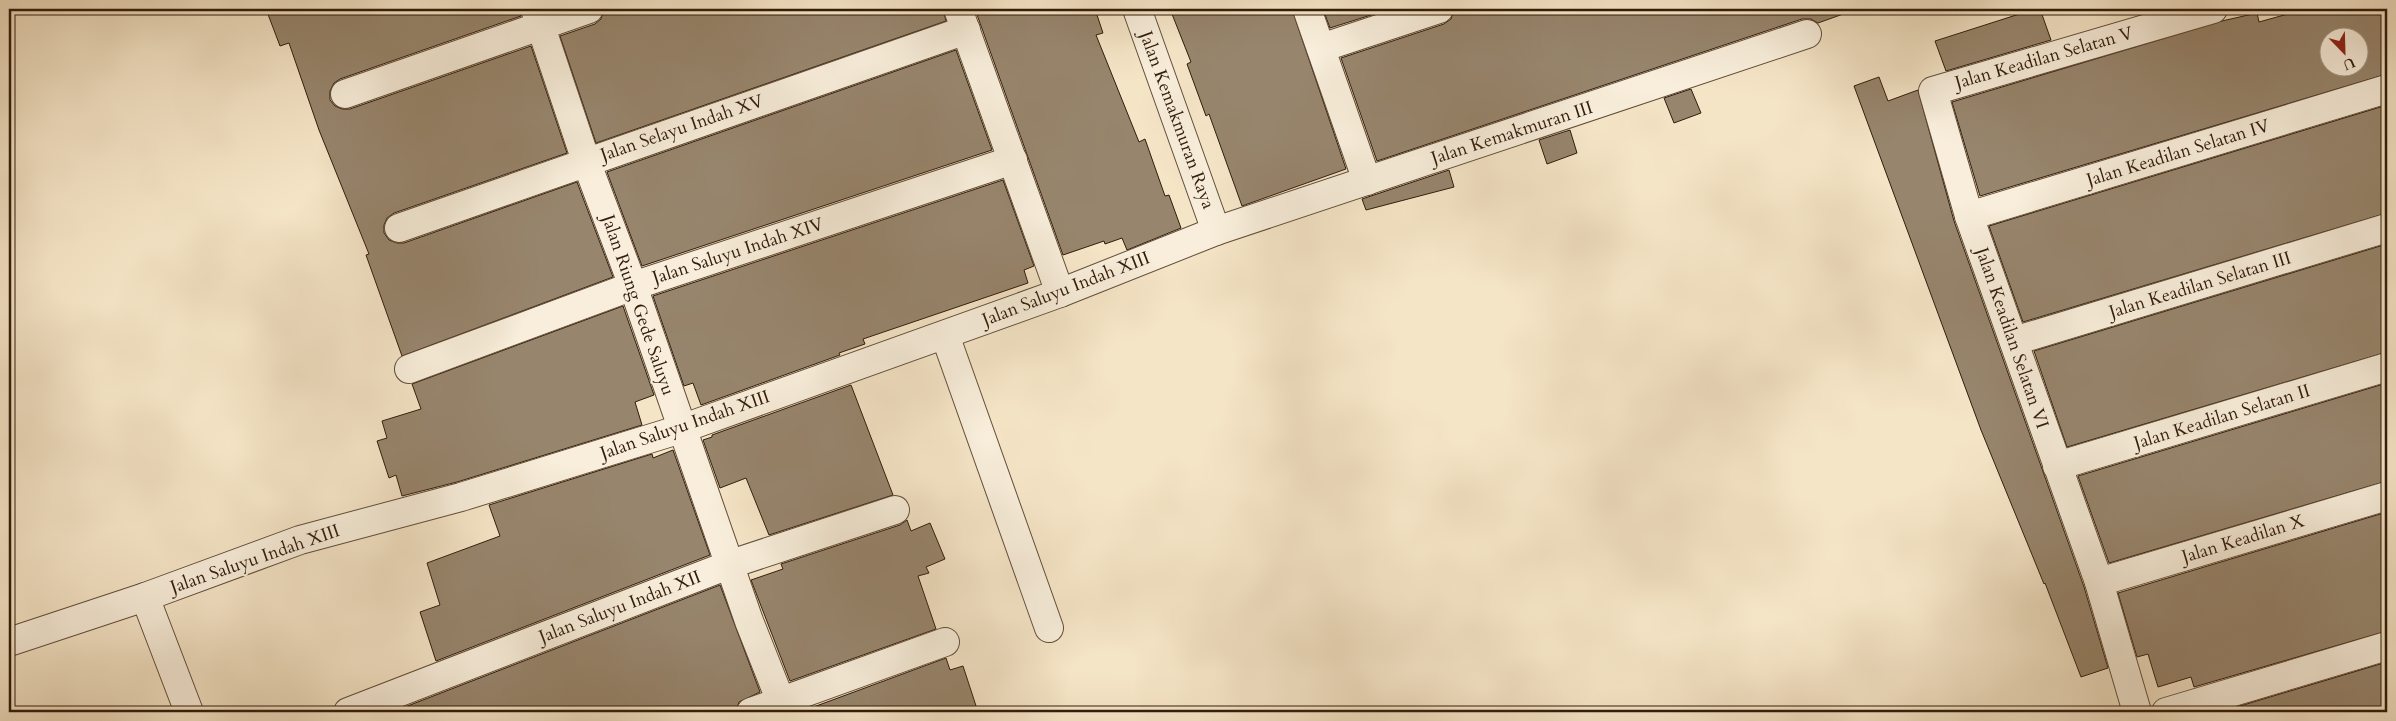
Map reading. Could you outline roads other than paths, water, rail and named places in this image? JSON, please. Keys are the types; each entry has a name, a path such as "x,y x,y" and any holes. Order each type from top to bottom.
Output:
{"street":[{"path":"345,94 538,17 589,9"},
{"name":"Jalan Kemakmuran Raya","path":"1137,9 1216,231"},
{"path":"1307,9 1368,181"},
{"path":"1320,48 1439,9"},
{"name":"Jalan Keadilan Selatan V","path":"1933,91 2213,9"},
{"name":"Jalan Riung Gede Saluyu","path":"538,17 586,161 633,286 749,621 783,707"},
{"path":"962,19 1060,293"},
{"name":"Jalan Selayu Indah XV","path":"399,228 586,161 962,19"},
{"name":"Jalan Kemakmuran III","path":"1216,231 1807,34"},
{"name":"Jalan Keadilan Selatan IV","path":"1969,216 2387,89"},
{"name":"Jalan Keadilan Selatan VI","path":"1933,91 1969,216 2099,582 2137,712"},
{"name":"Jalan Saluyu Indah XIV","path":"409,369 633,286 1013,160"},
{"name":"Jalan Keadilan Selatan III","path":"2014,341 2387,228"},
{"name":"Jalan Saluyu Indah XIII","path":"9,642 145,597 300,540 462,497 681,429 1060,293 1216,231"},
{"path":"945,335 1050,628"},
{"name":"Jalan Keadilan Selatan II","path":"2057,466 2387,367"},
{"name":"Jalan Keadilan X","path":"2099,582 2387,496"},
{"name":"Jalan Saluyu Indah XII","path":"348,712 730,564 895,510"},
{"path":"145,597 189,712"},
{"path":"751,712 783,707 945,642"},
{"path":"2166,712 2387,646"}]}
